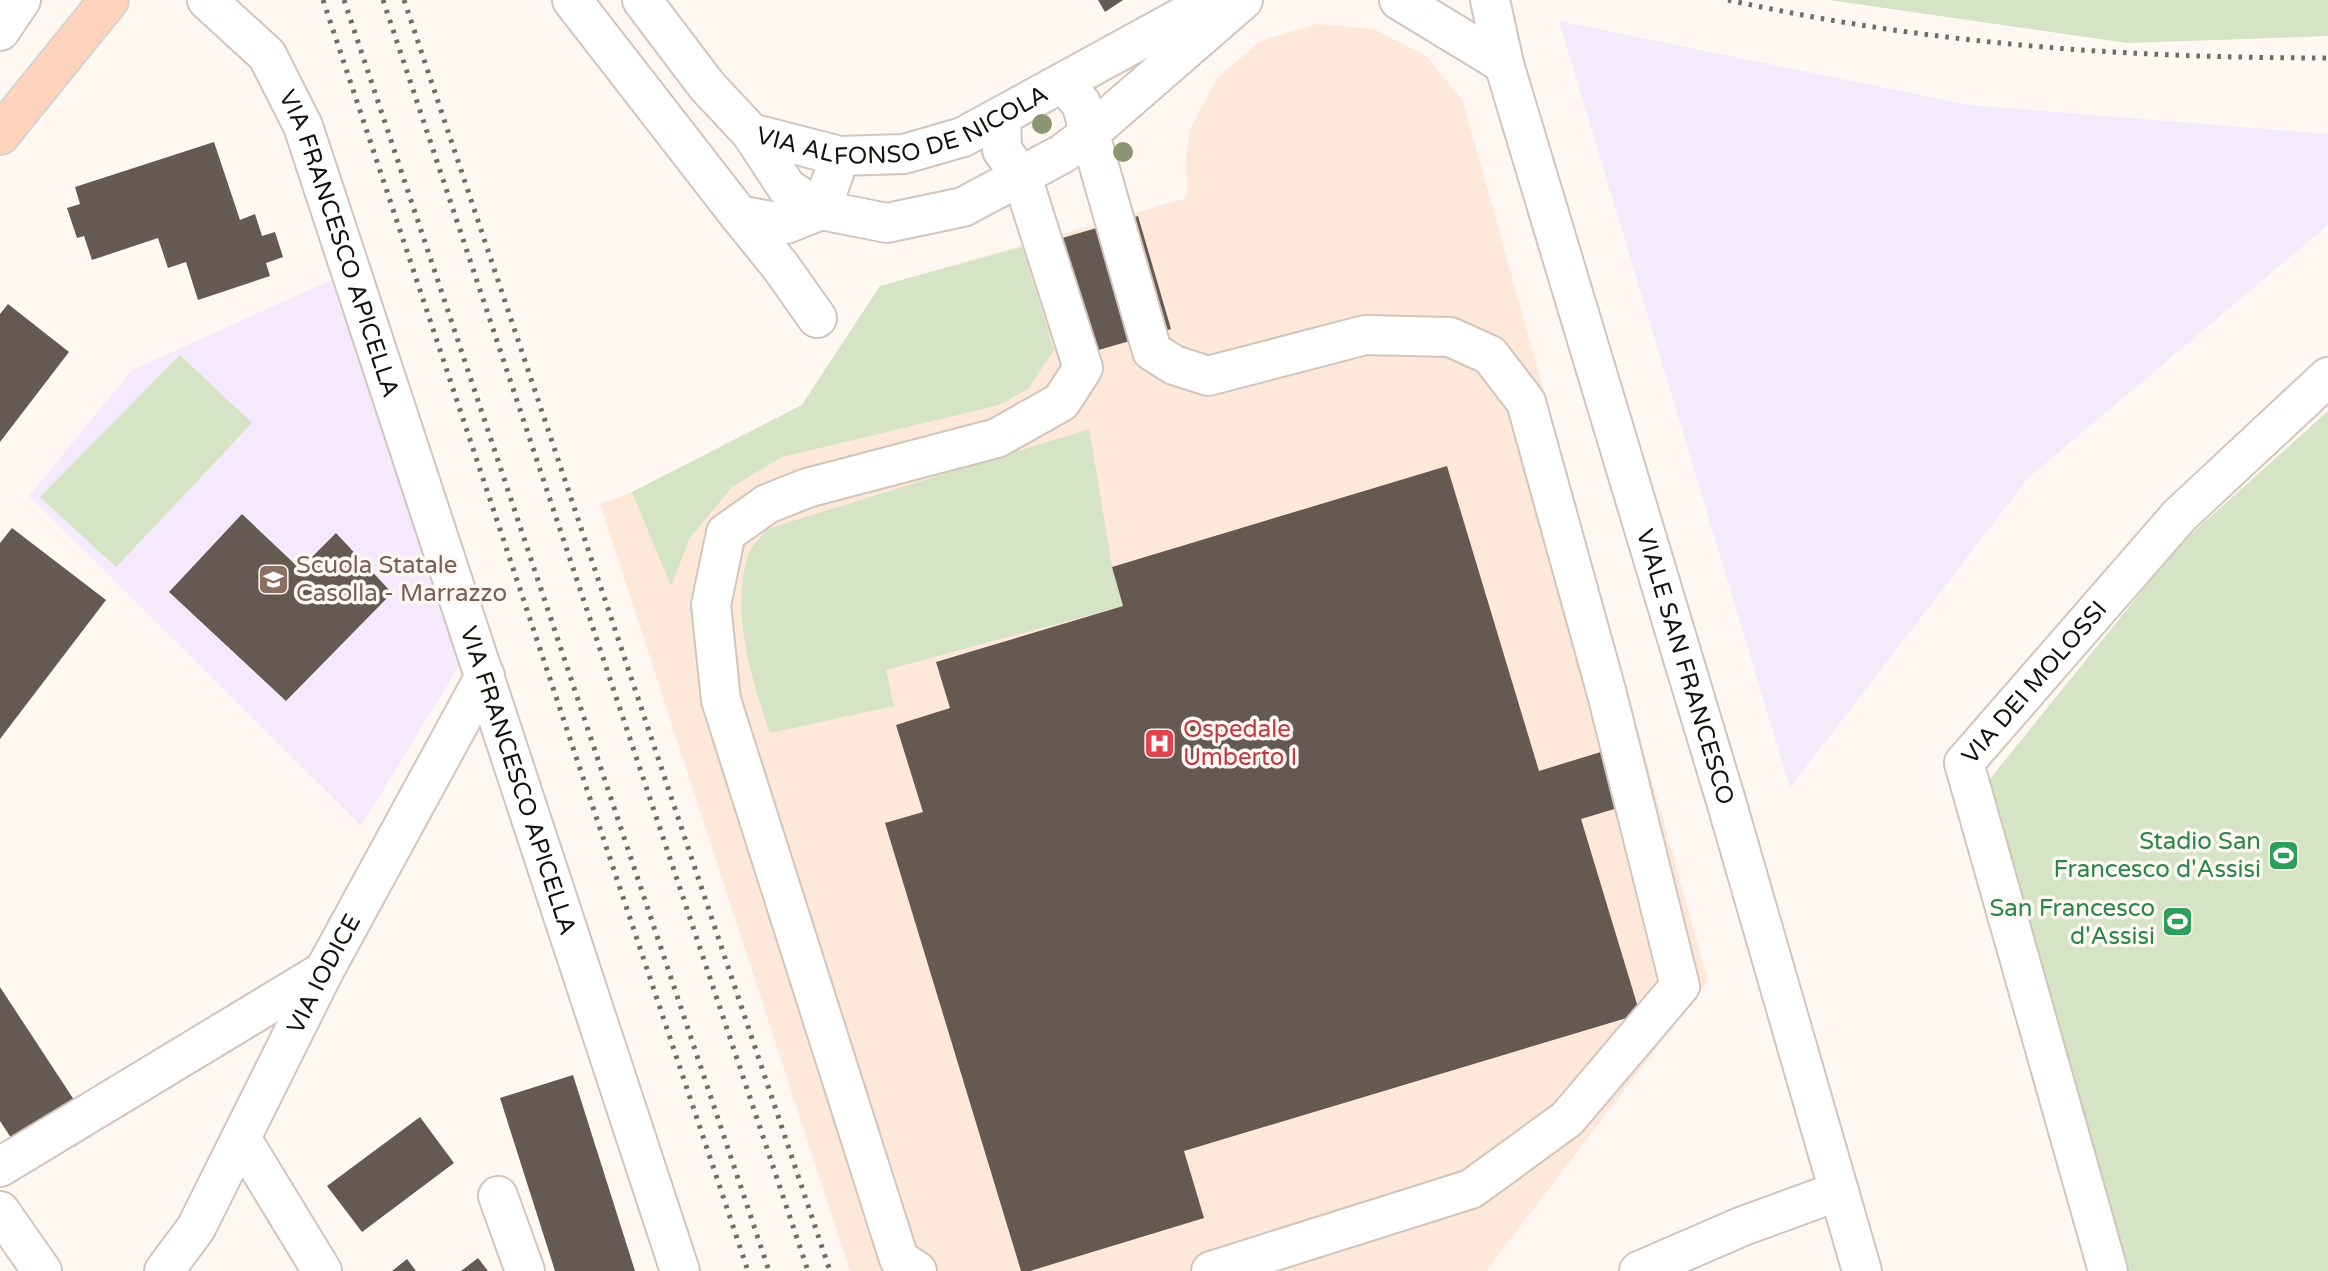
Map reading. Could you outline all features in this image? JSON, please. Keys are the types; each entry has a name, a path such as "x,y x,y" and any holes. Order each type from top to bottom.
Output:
{"main road":[{"path":"0,135 108,0"}],"street":[{"name":"VIA FRANCESCO APICELLA","path":"207,0 267,55 303,126 680,1271"},
{"path":"572,0 781,267 817,318"},
{"path":"642,0 707,86 751,133"},
{"name":"VIA ALFONSO DE NICOLA","path":"751,133 840,156 904,154 962,137 1001,118 1213,0"},
{"name":"VIA ALFONSO DE NICOLA","path":"751,133 787,188 821,210 887,223 917,219 962,207 1022,177 1090,133 1243,0"},
{"path":"1399,0 1504,64"},
{"name":"VIALE SAN FRANCESCO","path":"1490,0 1504,64 1726,801 1862,1271"},
{"path":"1062,83 1081,103 1152,351 1174,365 1208,376 1365,335 1450,337 1490,355 1526,402 1607,694 1680,986 1567,1119 1471,1189 1211,1271"},
{"path":"917,1271 900,1259 721,700 711,605 726,533 767,504 807,488 997,438 1061,402 1083,368 1022,177 1002,150 1001,118"},
{"path":"739,215 786,224 821,210 840,156"},
{"name":"VIA DEI MOLOSSI","path":"2108,1271 1964,763 2179,516 2313,388 2328,377"},
{"name":"VIA IODICE","path":"164,1271 196,1228 324,971 485,676"},
{"path":"0,1167 324,971"},
{"path":"241,1138 322,1271"},
{"path":"1639,1271 1744,1226 1839,1191"},
{"path":"498,1196 525,1271"},
{"path":"0,1211 42,1271"}],"shaded area":[{"path":"1559,21 1969,105 2328,134 2328,225 2028,478 1790,788"},
{"name":"Ospedale Umberto I","path":"1317,24 1374,29 1426,56 1463,101 1708,981 1486,1271 850,1271 600,504 632,492 802,405 880,286 1187,198 1186,157 1190,130 1217,78 1261,41"},
{"name":"Scuola Statale Casolla - Marrazzo","path":"331,280 462,661 361,826 29,496 132,370"}],"green space":[{"path":"1829,0 2328,0 2328,36 2128,43"},
{"path":"1022,247 1054,350 1028,389 999,405 782,457 732,487 690,538 671,586 632,492 802,405 880,286"},
{"path":"180,355 252,423 116,567 40,497"},
{"name":"San Francesco d'Assisi","path":"2328,411 2328,1271 2127,1271 2066,1065 1989,780 2179,545"},
{"path":"1089,429 1112,567 1123,606 886,670 894,706 770,733 750,668 741,600 748,556 767,529"}],"building":[{"path":"1098,0 1123,0 1105,12"},
{"path":"214,142 240,220 255,214 262,236 275,232 283,257 266,263 270,276 198,300 186,262 168,268 158,238 92,260 84,236 77,238 67,208 80,204 75,187"},
{"path":"1138,216 1171,329 1071,358 1038,245"},
{"path":"8,304 69,352 0,442 0,314"},
{"path":"1447,466 1539,771 1604,751 1621,807 1581,819 1640,1014 1184,1151 1204,1218 1030,1271 1021,1271 885,823 923,812 896,725 950,708 936,662 1123,606 1112,567"},
{"path":"242,514 300,569 336,533 392,593 286,701 169,592"},
{"path":"12,528 106,600 0,739 0,543"},
{"path":"0,987 80,1109 19,1150 0,1121"},
{"path":"573,1075 635,1271 555,1271 500,1098"},
{"path":"420,1117 454,1163 362,1232 327,1186"},
{"path":"478,1258 488,1271 461,1271"},
{"path":"407,1259 416,1271 392,1271"}],"railway":[{"path":"323,0 748,1271"},
{"path":"344,0 769,1271"},
{"path":"383,0 808,1271"},
{"path":"404,0 830,1271"},
{"path":"1728,0 1878,28 2026,46 2176,55 2328,58"}],"place":[{"name":"Scuola Statale Casolla - Marrazzo","path":"273,579"},
{"name":"Ospedale Umberto I","path":"1160,743"},
{"name":"Stadio San Francesco d'Assisi","path":"2284,855"},
{"name":"San Francesco d'Assisi","path":"2178,922"}]}
